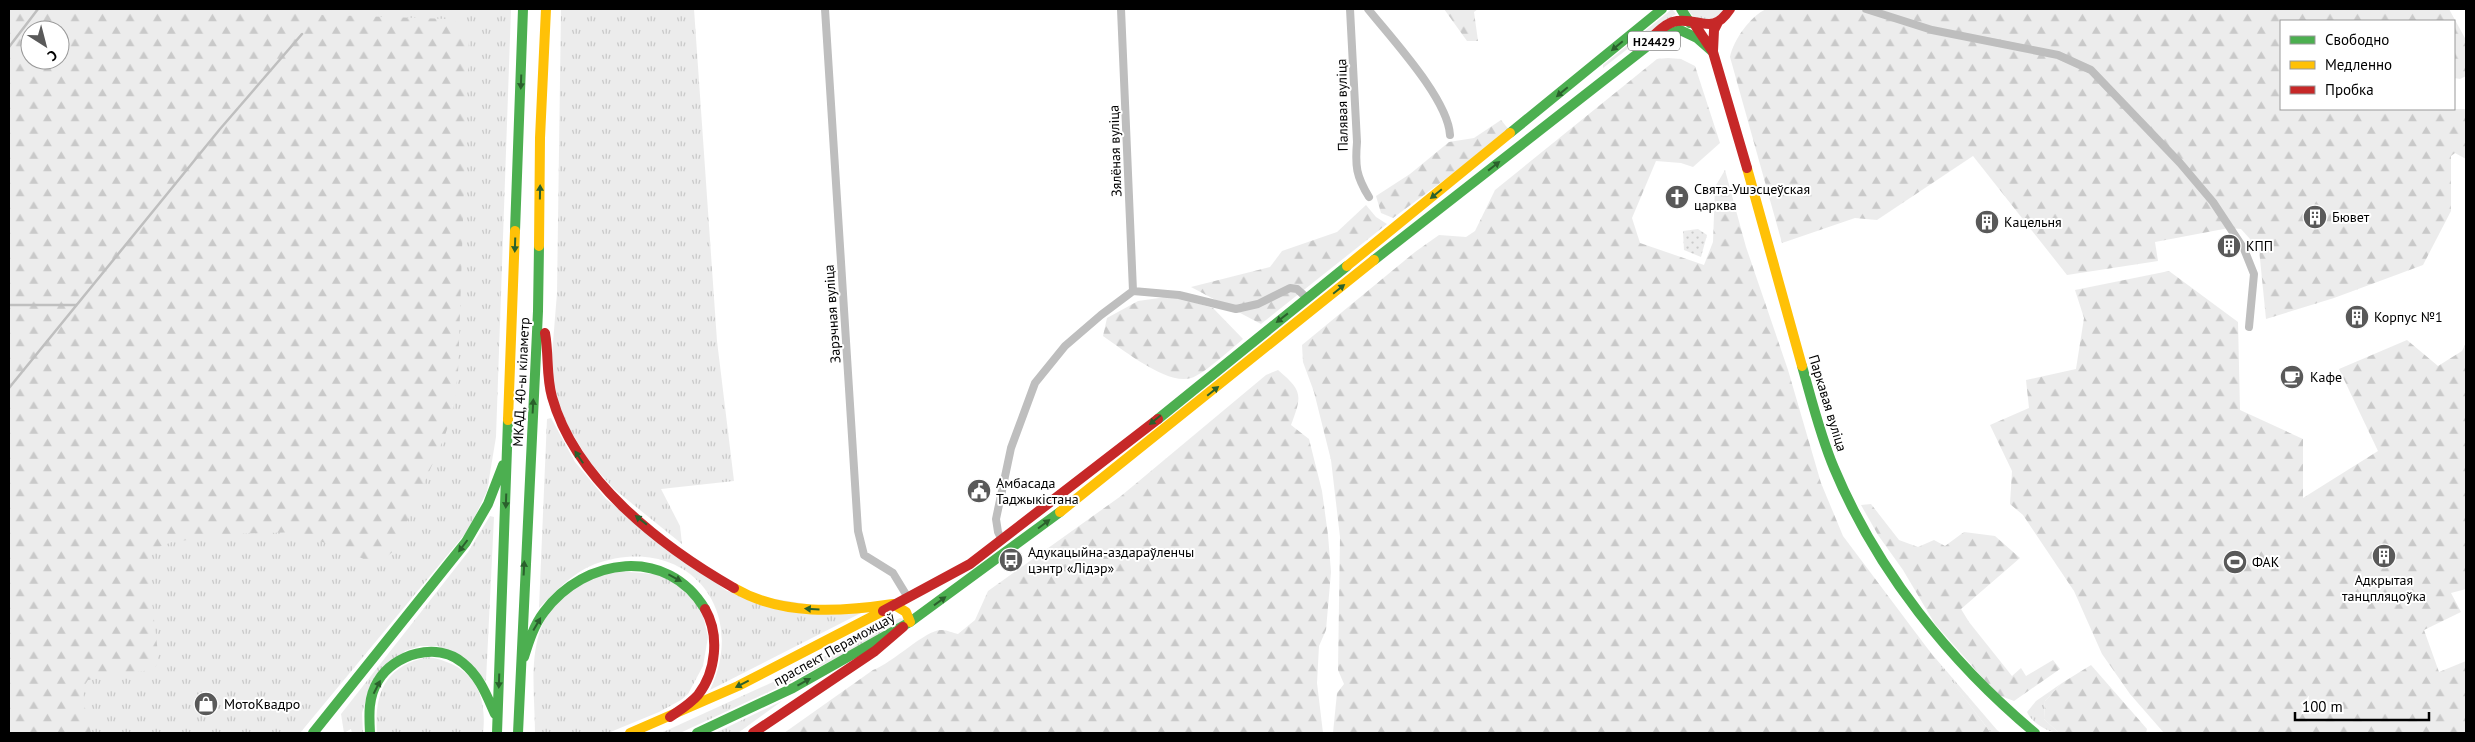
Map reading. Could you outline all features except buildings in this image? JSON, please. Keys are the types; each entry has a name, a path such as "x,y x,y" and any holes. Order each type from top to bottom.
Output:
{"main road":[{"name":"МКАД, 40-ы кіламетр","path":"498,730 523,9"},
{"name":"МКАД, 40-ы кіламетр","path":"518,733 519,669 538,311 540,138 546,9"},
{"path":"630,733 738,686 908,596 954,574 1002,540 1307,298 1662,9"},
{"name":"Н24429","path":"1681,9 1692,24 1708,25 1718,22"},
{"path":"1718,22 1730,9"},
{"path":"1600,82 1636,49 1671,22 1692,24"},
{"name":"Паркавая вуліца","path":"1713,52 1714,30 1718,22"},
{"name":"Паркавая вуліца","path":"1692,24 1705,37 1713,52 1745,157 1821,432 1847,498 1890,569 1932,629 1973,676 2012,715 2035,733"},
{"name":"Н24429","path":"1600,82 1658,37 1674,31 1680,30 1692,35 1713,52"},
{"name":"праспект Пераможцаў","path":"697,733 793,688 907,625 1068,506 1600,82"},
{"path":"538,311 546,339 549,386 565,433 576,454 596,479 628,510 725,585 765,602 796,608 841,610 893,604 906,612 907,625 875,650 753,733"},
{"path":"313,733 466,542 488,504 507,453"},
{"path":"519,669 534,628 544,613 569,587 599,571 616,567 645,567 657,570 684,583 694,592 707,613 714,639 712,665 699,694 670,717"},
{"path":"370,733 369,707 374,690 383,676 393,664 407,656 432,650 459,659 480,679 492,704 498,730"}],"street":[{"name":"Зарэчная вуліца","path":"825,9 858,531 864,555 893,573 908,596"},
{"name":"Зялёная вуліца","path":"1121,9 1133,291"},
{"name":"Палявая вуліца","path":"1350,9 1356,164 1359,180 1369,197"},
{"path":"1368,9 1438,99 1447,117 1450,135"},
{"path":"1866,9 1932,30 2058,55 2091,70 2186,169 2213,202 2244,249 2254,274 2249,327"},
{"path":"1002,540 998,532 996,519 1011,448 1035,383 1065,346 1101,315 1133,291 1179,295 1236,308 1258,304 1290,288 1297,289 1307,298"}],"green space":[{"path":"9,9 511,9 496,437 487,491 469,529 300,733 9,733"},
{"path":"9,9 288,9 297,14 449,19 459,24 464,28 469,38 458,373 453,412 444,438 394,551 376,564 298,532 235,534 172,542 154,549 147,561 158,653 156,666 150,670 88,680 85,685 84,698 91,733 9,733"},
{"path":"561,9 694,9 717,341 734,481 661,489 680,526 682,544 614,489 589,461 569,428 554,394 552,355 557,293"},
{"path":"1444,9 1478,9 1474,12 1478,41 1467,41"},
{"path":"1672,9 1676,14 1661,23 1603,68 1603,65"},
{"path":"1687,9 1725,9 1716,17 1706,20 1695,17"},
{"path":"1766,9 2449,9 2466,40 2466,76 2460,79 2455,78 2455,20 2280,20 2280,110 2466,109 2466,159 2455,153 2451,156 2451,211 2423,265 2334,298 2266,319 2259,249 2241,229 2229,228 2155,242 2158,261 2067,275 1973,156 1877,220 1855,218 1782,243 1730,57 1735,43 1744,29"},
{"path":"1657,59 1681,59 1695,66 1720,143 1693,167 1681,163 1656,161 1632,218 1640,243 1704,265 1713,242 1715,187 1725,170 1746,247 1788,370 1821,483 1843,536 1991,733 1333,733 1337,693 1344,684 1338,670 1340,537 1331,460 1314,392 1303,362 1302,345 1415,252 1439,235 1466,237 1475,231 1495,190"},
{"path":"1501,120 1510,131 1393,218 1381,213 1376,196 1410,174 1449,142 1474,138"},
{"path":"1366,205 1376,217 1387,224 1261,324 1191,287 1270,267 1282,251 1337,232"},
{"path":"1698,229 1707,235 1701,257 1684,250 1683,231"},
{"path":"2169,271 2238,322 2240,410 2303,439 2303,498 2378,451 2339,369 2407,340 2438,366 2462,351 2466,343 2466,589 2451,593 2461,612 2424,630 2439,672 2466,661 2466,733 2164,733 2130,694 2102,654 2074,591 2023,515 2010,504 2012,471 1990,425 2029,408 2026,380 2076,369 2084,318 2075,290"},
{"path":"1173,296 1213,308 1243,339 1210,367 1191,378 1170,377 1158,372 1103,336 1107,318 1138,301"},
{"path":"1278,370 1292,383 1298,394 1297,407 1291,425 1309,439 1322,491 1328,535 1331,572 1326,630 1319,646 1317,683 1323,733 784,733 918,640 935,631 946,630 958,634 975,620 988,591 1121,496 1266,375"},
{"path":"551,418 575,462 606,499 727,591 861,613 710,690 720,659 721,630 714,605 700,584 681,568 656,558 627,557 595,564 572,577 539,608 547,419"},
{"path":"1871,504 1899,540 1918,547 1934,540 1945,546 1964,532 1995,536 2020,558 1961,609 1969,622 2012,676 2021,668 2026,676 2053,660 2060,669 2014,701 1998,695 1935,624 1861,505"},
{"path":"490,516 494,517 486,681 438,646 420,646 405,651 370,686 362,713 363,733 352,733 351,729 344,733 341,714 468,552"},
{"path":"605,570 666,575 701,607 708,637 703,666 688,694 681,700 659,712 608,733 535,733 534,661 542,626 550,611 562,597"},
{"path":"900,618 904,619 902,624 788,683 680,733 661,733 784,677"},
{"path":"1925,646 1997,730 2001,733 1991,733"},
{"path":"428,657 455,666 466,673 474,682 483,704 483,733 377,733 378,706 380,694 385,683 401,667"},
{"path":"2091,665 2147,729 2146,733 2059,733 2044,719 2045,701 2062,683"},
{"path":"2062,683 2045,701 2044,719 2059,733 2055,733 2032,720 2027,712 2036,701"},
{"path":"782,701 738,733 715,733"}],"waterway":[{"path":"9,47 38,9"},
{"path":"9,388 220,129 302,34"},
{"path":"9,305 76,305"}],"traffic: fast":[{"path":"515,231 523,9"},
{"path":"1510,133 1662,9"},
{"path":"1681,9 1690,23"},
{"path":"1374,260 1659,37 1680,30 1697,38 1713,52"},
{"path":"518,733 538,311 539,246"},
{"path":"1158,419 1347,266"},
{"path":"1802,366 1820,430 1834,468 1851,506 1894,578 1945,645 1974,676 2035,733"},
{"path":"497,733 508,420"},
{"path":"313,733 466,542 488,504 503,465"},
{"path":"697,733 793,688 910,622 1060,512"},
{"path":"524,657 540,617 561,593 581,579 603,570 626,566 648,568 670,575 689,589 705,609"},
{"path":"370,733 369,713 372,693 378,681 394,664 405,658 429,652 453,656 469,668 478,680 495,714"}],"traffic: slow":[{"path":"539,246 540,138 546,9"},
{"path":"1347,266 1510,133"},
{"path":"1747,168 1802,366"},
{"path":"508,420 515,231"},
{"path":"1060,512 1374,260"},
{"path":"734,588 752,597 772,603 812,610 853,609 893,604"},
{"path":"893,604 906,612 910,622"},
{"path":"630,733 738,686 883,611"}],"traffic: jam":[{"path":"1654,35 1668,24 1677,21 1706,24 1718,22 1730,9"},
{"path":"1713,51 1714,30 1718,22"},
{"path":"1695,25 1713,52 1747,168"},
{"path":"545,333 552,397 563,427 580,456 601,483 651,531 678,553 734,588"},
{"path":"883,611 970,564 1158,419"},
{"path":"670,717 698,695 709,676 714,653 714,642 713,630 705,609"},
{"path":"753,733 875,651 903,627"}],"place":[{"name":"Свята-Ушэсцеўская царква","path":"1677,197"},
{"name":"Бювет","path":"2315,217"},
{"name":"Кацельня","path":"1987,222"},
{"name":"КПП","path":"2229,246"},
{"name":"Корпус №1","path":"2357,317"},
{"name":"Кафе","path":"2292,377"},
{"name":"Амбасада Таджыкістана","path":"979,491"},
{"name":"Адкрытая танцпляцоўка","path":"2384,556"},
{"name":"Адукацыйна-аздараўленчы цэнтр «Лідэр»","path":"1011,560"},
{"name":"ФАК","path":"2235,562"},
{"name":"МотоКвадро","path":"206,704"}]}
